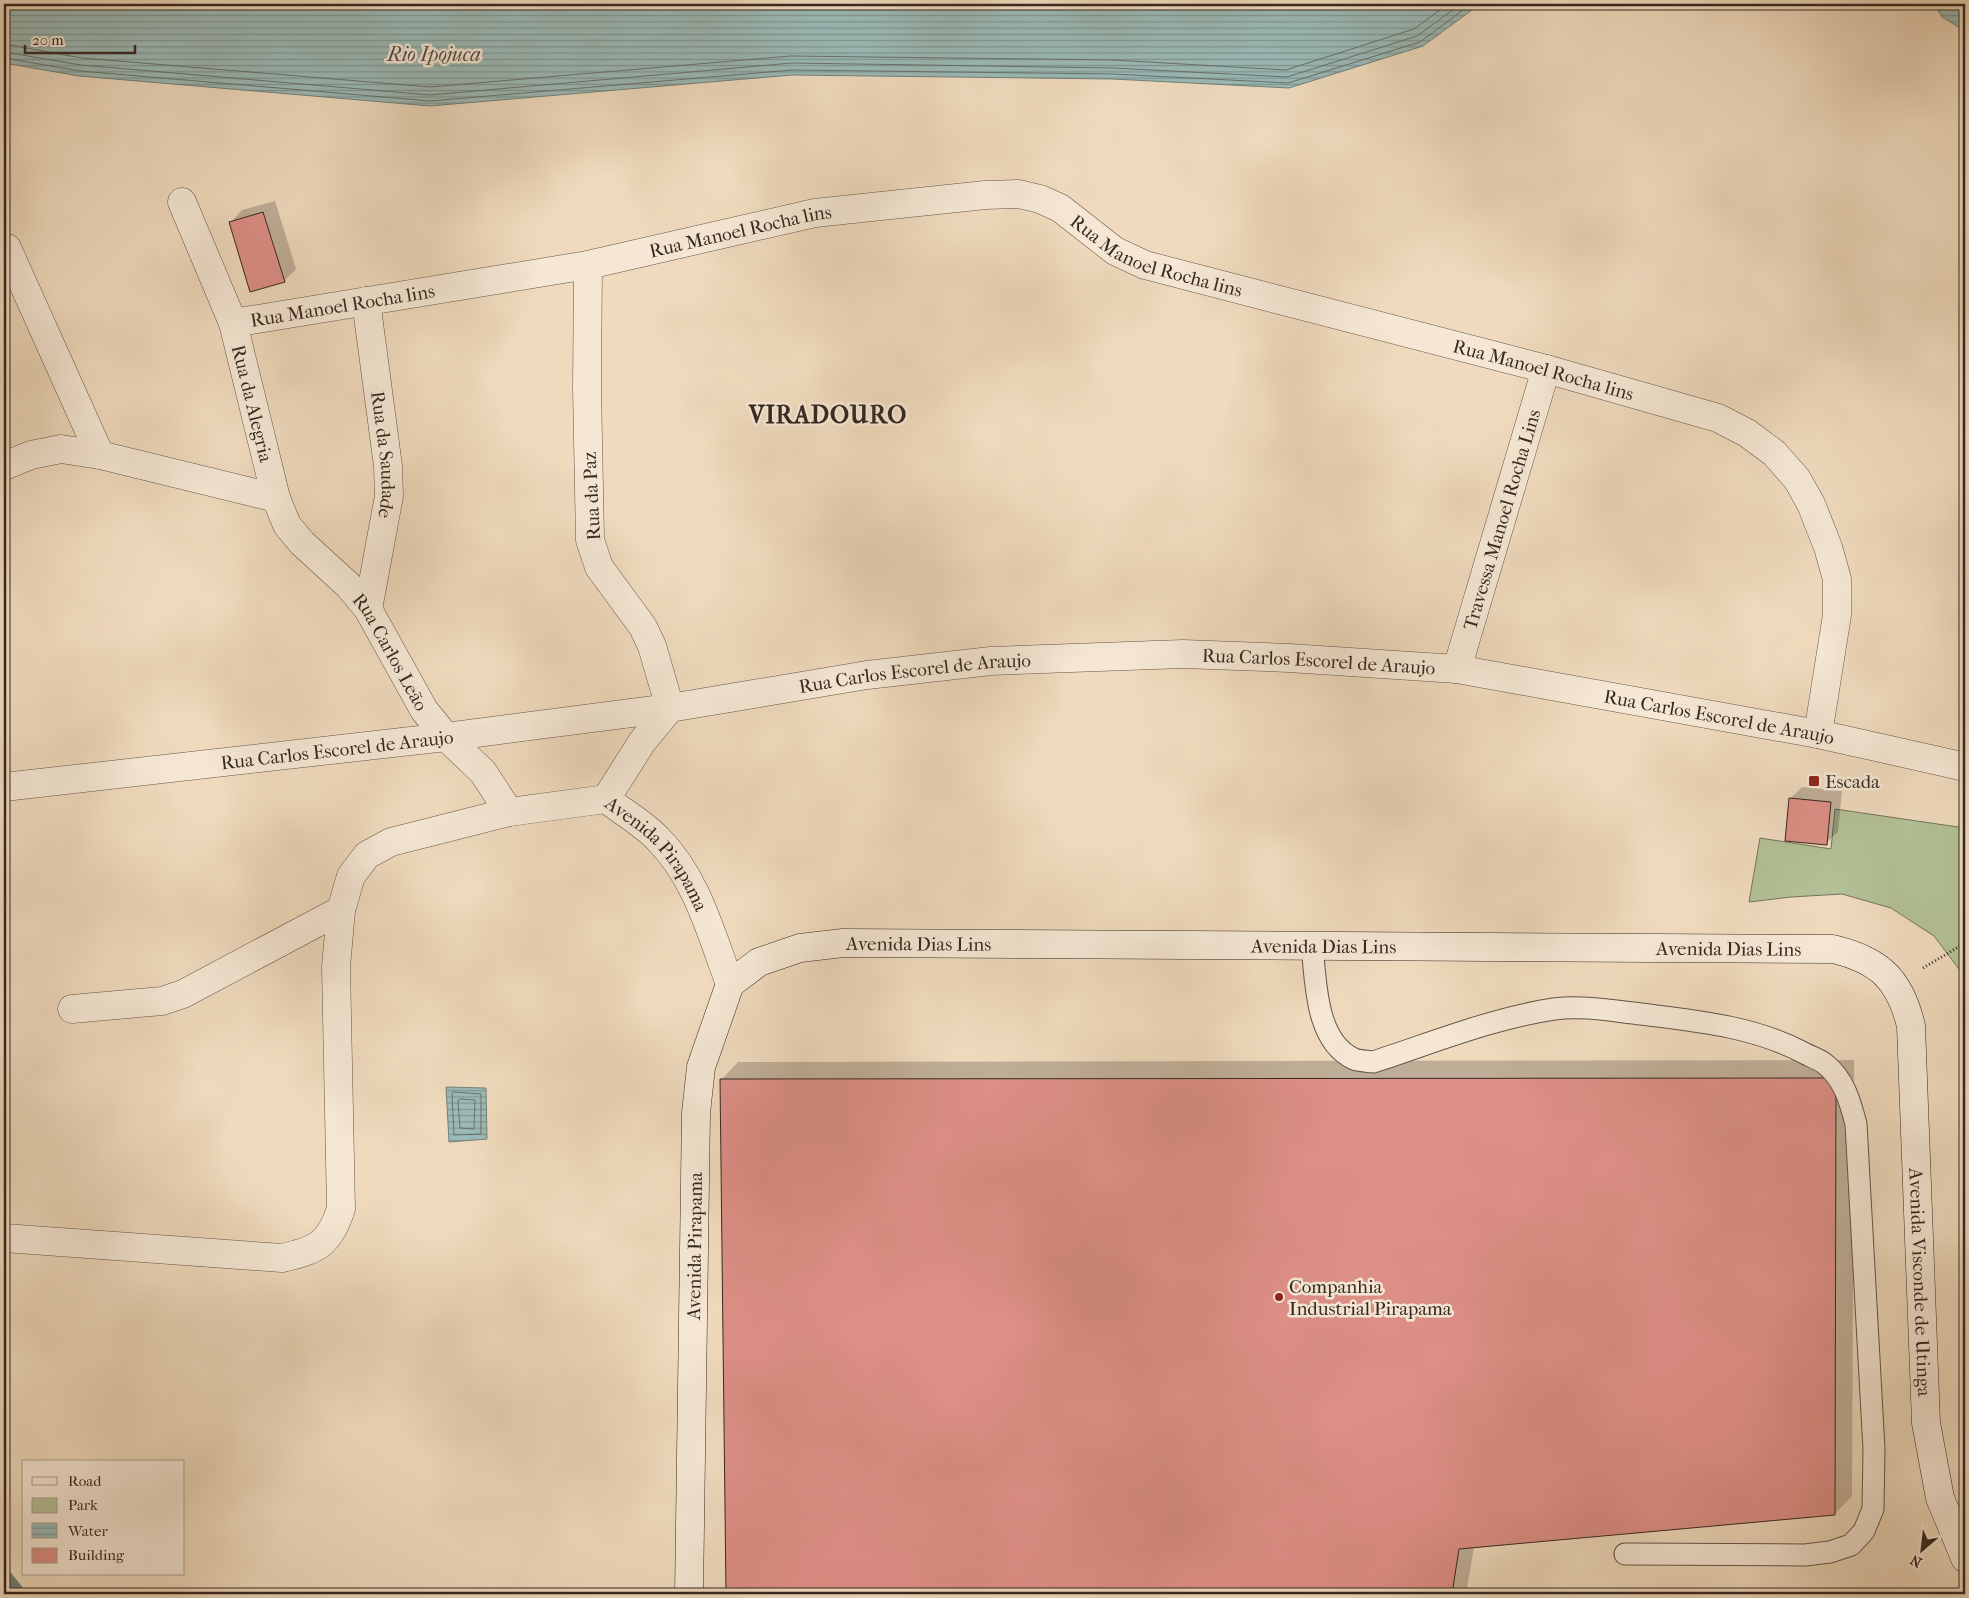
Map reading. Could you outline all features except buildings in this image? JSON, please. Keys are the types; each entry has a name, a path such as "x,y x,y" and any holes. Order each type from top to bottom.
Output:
{"street":[{"name":"Rua Manoel Rocha lins","path":"233,323 588,265 815,213 985,194 1019,194 1040,199 1060,208 1116,251 1145,265 1546,369 1718,418 1748,434 1774,453 1797,479 1811,504 1828,547 1837,579 1837,615 1818,734"},
{"name":"Rua da Alegria","path":"182,202 233,323 276,498 287,526 302,544 349,586"},
{"path":"7,248 100,455"},
{"name":"Rua da Paz","path":"588,265 587,388 590,540 599,567 643,627 652,646 670,708"},
{"name":"Rua da Saudade","path":"366,301 388,466 389,496 368,609"},
{"name":"Travessa Manoel Rocha Lins","path":"1457,669 1546,369"},
{"path":"4,466 31,455 61,448 100,455 276,498"},
{"name":"Rua Carlos Leão","path":"349,586 368,609 424,710 446,737 482,772 509,812"},
{"name":"Rua Carlos Escorel de Araujo","path":"4,788 446,737 670,708 867,675 991,661 1183,654 1289,658 1457,669 1818,734 1961,766"},
{"path":"606,799 642,742 670,708"},
{"name":"Avenida Pirapama","path":"4,1238 282,1258 312,1251 326,1241 335,1227 341,1209 336,967 341,910 351,876 367,854 390,842 509,812 606,799 657,838 676,858 691,882 730,984 702,1067 696,1113 689,1594"},
{"path":"72,1009 162,1001 183,994 341,910"},
{"name":"Avenida Dias Lins","path":"730,984 759,962 800,948 843,943 1833,949 1856,955 1877,966 1900,993"},
{"name":"Avenida Visconde de Utinga","path":"1900,993 1910,1026 1926,1423 1940,1498 1965,1558"}],"lane":[{"path":"1312,946 1324,1022 1330,1037 1354,1059 1373,1062 1521,1016 1556,1009 1590,1008 1702,1022 1743,1030 1782,1042 1824,1064 1837,1076 1848,1095 1856,1124 1874,1449 1873,1509 1864,1531 1851,1545 1830,1552 1805,1555 1625,1554"}],"path":[{"path":"1900,993 1965,943"}],"green space":[{"path":"1835,809 1965,828 1965,977 1934,936 1891,908 1842,894 1749,902 1760,838 1831,849"}],"water":[{"name":"Rio Ipojuca","path":"4,4 1480,4 1423,46 1289,88 1112,79 792,75 430,106 79,76 4,63"},
{"path":"1934,4 1965,4 1965,31 1942,17"},
{"path":"446,1087 486,1088 487,1139 449,1142"}],"waterway":[{"name":"Rio Ipojuca","path":"4,1573 21,1594"}],"place":[{"name":"Escada","path":"1814,781"},
{"name":"Companhia Industrial Pirapama","path":"1279,1297"}],"district":[{"name":"VIRADOURO","path":"828,415"}]}
